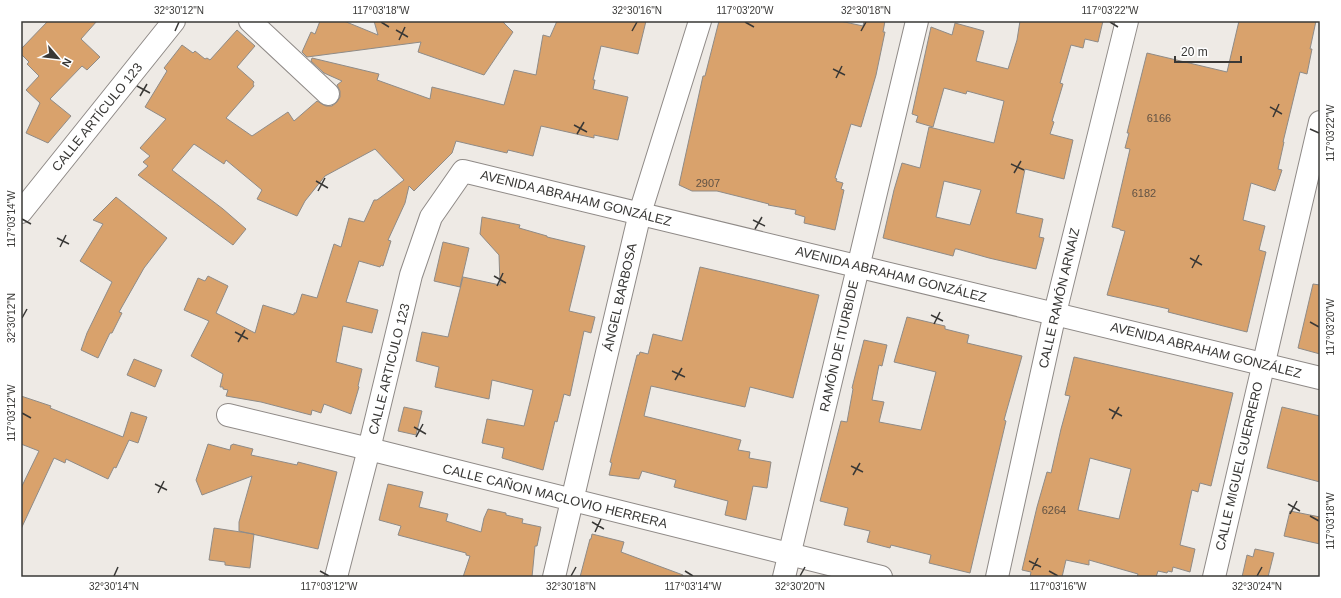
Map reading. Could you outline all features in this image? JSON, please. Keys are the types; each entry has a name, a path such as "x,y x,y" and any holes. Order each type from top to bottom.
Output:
{"street":[{"name":"CALLE ARTÍCULO 123","path":"21,212 174,21"},
{"path":"250,21 328,94"},
{"name":"ÁNGEL BARBOSA","path":"554,577 640,213 700,21"},
{"name":"RAMÓN DE ITURBIDE","path":"784,577 917,21"},
{"name":"CALLE RAMÓN ARNAIZ","path":"997,577 1054,313 1127,21"},
{"name":"CALLE MIGUEL GUERRERO","path":"1214,577 1320,122"},
{"name":"AVENIDA ABRAHAM GONZÁLEZ","path":"463,171 1320,378"},
{"name":"CALLE ARTICULO 123","path":"336,577 411,275 430,217 463,171"},
{"name":"CALLE CAÑON MACLOVIO HERRERA","path":"228,415 881,577"}],"building":[{"path":"48,21 97,21 81,39 100,57 87,70 82,66 50,99 71,116 48,143 26,133 40,103 26,90 39,76 27,64 29,62 21,54 21,49"},
{"path":"320,21 344,21 378,35 374,21 502,21 513,32 484,75 418,52 421,42 307,57 302,52 311,32 315,34"},
{"path":"557,21 646,21 638,54 601,46 593,80 595,80 593,89 628,97 618,140 594,135 594,138 541,126 533,156 508,150 507,153 456,141 452,153 414,191 409,186 405,203 388,240 391,241 383,266 381,265 380,267 359,261 346,302 378,310 372,333 343,326 336,362 362,369 359,387 351,414 324,404 321,413 312,410 311,415 261,402 226,396 228,390 220,387 223,374 191,356 209,321 184,310 198,278 205,281 208,276 228,286 216,313 255,333 263,305 294,315 302,294 317,298 334,244 341,247 349,218 364,222 374,200 377,200 404,180 375,149 325,176 305,201 297,216 257,199 262,190 226,160 224,164 194,144 172,170 223,209 246,229 233,245 138,175 148,166 143,162 150,156 140,148 166,119 145,107 167,71 164,68 182,45 193,53 195,51 205,59 207,58 210,60 237,30 255,46 237,67 254,82 254,86 226,118 252,136 288,112 294,121 317,101 326,106 332,106 337,102 340,97 340,91 337,85 342,81 324,73 311,61 312,58 379,74 377,80 430,99 432,87 504,105 514,70 536,75 543,35 550,37"},
{"path":"719,21 840,21 863,26 864,21 885,21 883,32 885,32 876,75 861,127 851,124 835,178 837,179 836,181 843,183 841,189 844,190 835,230 804,223 805,217 795,214 796,210 768,205 769,204 717,191 692,191 679,185 703,76 705,76"},
{"path":"1020,21 1103,21 1098,42 1085,39 1083,48 1071,45 1060,83 1063,84 1052,121 1054,122 1050,134 1073,140 1064,179 1025,169 1016,213 1043,219 1039,237 1044,238 1036,269 957,249 955,249 953,256 883,238 902,163 920,168 929,127 994,143 1004,101 967,91 966,94 944,88 933,127 916,122 918,116 912,114 931,27 952,35 955,23 984,31 976,61 1008,69 1017,40","holes":["944,181 981,190 970,225 936,217"]},
{"path":"1239,21 1316,21 1310,49 1312,49 1307,74 1300,72 1283,142 1278,169 1282,170 1275,191 1251,183 1243,220 1265,226 1259,250 1266,252 1247,332 1168,312 1169,309 1107,295 1125,231 1112,227 1130,149 1125,148 1129,133 1127,133 1147,53 1227,72"},
{"path":"116,197 167,238 144,268 119,312 122,313 98,358 81,350 87,333 112,282 80,261 103,224 93,220"},
{"path":"482,217 520,225 519,228 547,237 585,246 569,311 595,317 591,333 584,331 570,396 564,394 557,422 555,421 543,470 502,458 504,448 482,443 487,419 524,426 533,390 492,380 489,399 435,387 439,367 416,361 422,332 448,337 463,277 500,285 499,255 480,234"},
{"path":"443,242 469,248 460,287 434,281"},
{"path":"700,267 819,295 793,398 750,387 745,407 651,386 644,416 741,440 738,450 750,452 749,458 771,462 767,488 753,486 746,520 725,515 728,501 674,487 676,480 642,471 639,479 609,475 612,463 610,462 637,355 639,355 640,352 648,354 653,334 682,341"},
{"path":"1313,284 1320,285 1320,354 1298,348"},
{"path":"907,317 945,326 945,329 969,335 967,343 1022,356 1004,420 1006,421 970,573 929,563 931,555 891,545 890,548 867,542 870,531 844,525 848,508 820,501 841,421 847,422 852,388 864,340 887,345 882,366 879,365 872,400 884,402 879,422 921,430 936,372 894,362"},
{"path":"1074,357 1233,393 1211,486 1200,483 1198,492 1192,490 1180,545 1195,549 1190,572 1173,567 1172,572 1168,571 1167,573 1158,571 1156,577 1137,577 1138,574 1089,560 1089,565 1066,560 1062,577 1030,577 1031,572 1022,570 1037,507 1047,472 1051,473 1070,396 1065,395","holes":["1090,458 1131,469 1119,519 1078,510"]},
{"path":"134,359 162,370 155,387 127,375"},
{"path":"21,396 51,406 50,408 123,437 131,412 147,417 138,443 129,440 116,468 114,467 108,479 66,459 65,463 54,458 21,529 21,488 39,451 21,444"},
{"path":"404,407 422,411 416,435 398,431"},
{"path":"1282,407 1320,416 1320,482 1267,468"},
{"path":"208,444 230,450 231,445 233,444 253,449 251,455 297,465 298,462 337,472 318,549 239,531 239,522 252,476 202,495 196,480"},
{"path":"388,484 423,492 419,507 448,514 446,521 481,532 484,518 488,509 523,519 522,523 541,527 537,546 535,546 532,577 463,577 470,556 466,555 466,553 398,535 401,526 379,520"},
{"path":"1290,511 1320,517 1320,544 1284,536"},
{"path":"214,528 254,534 250,568 225,565 225,562 209,560"},
{"path":"592,534 624,542 621,552 683,575 683,577 580,577"},
{"path":"1255,549 1274,553 1268,577 1242,577 1247,555 1253,557"}]}
